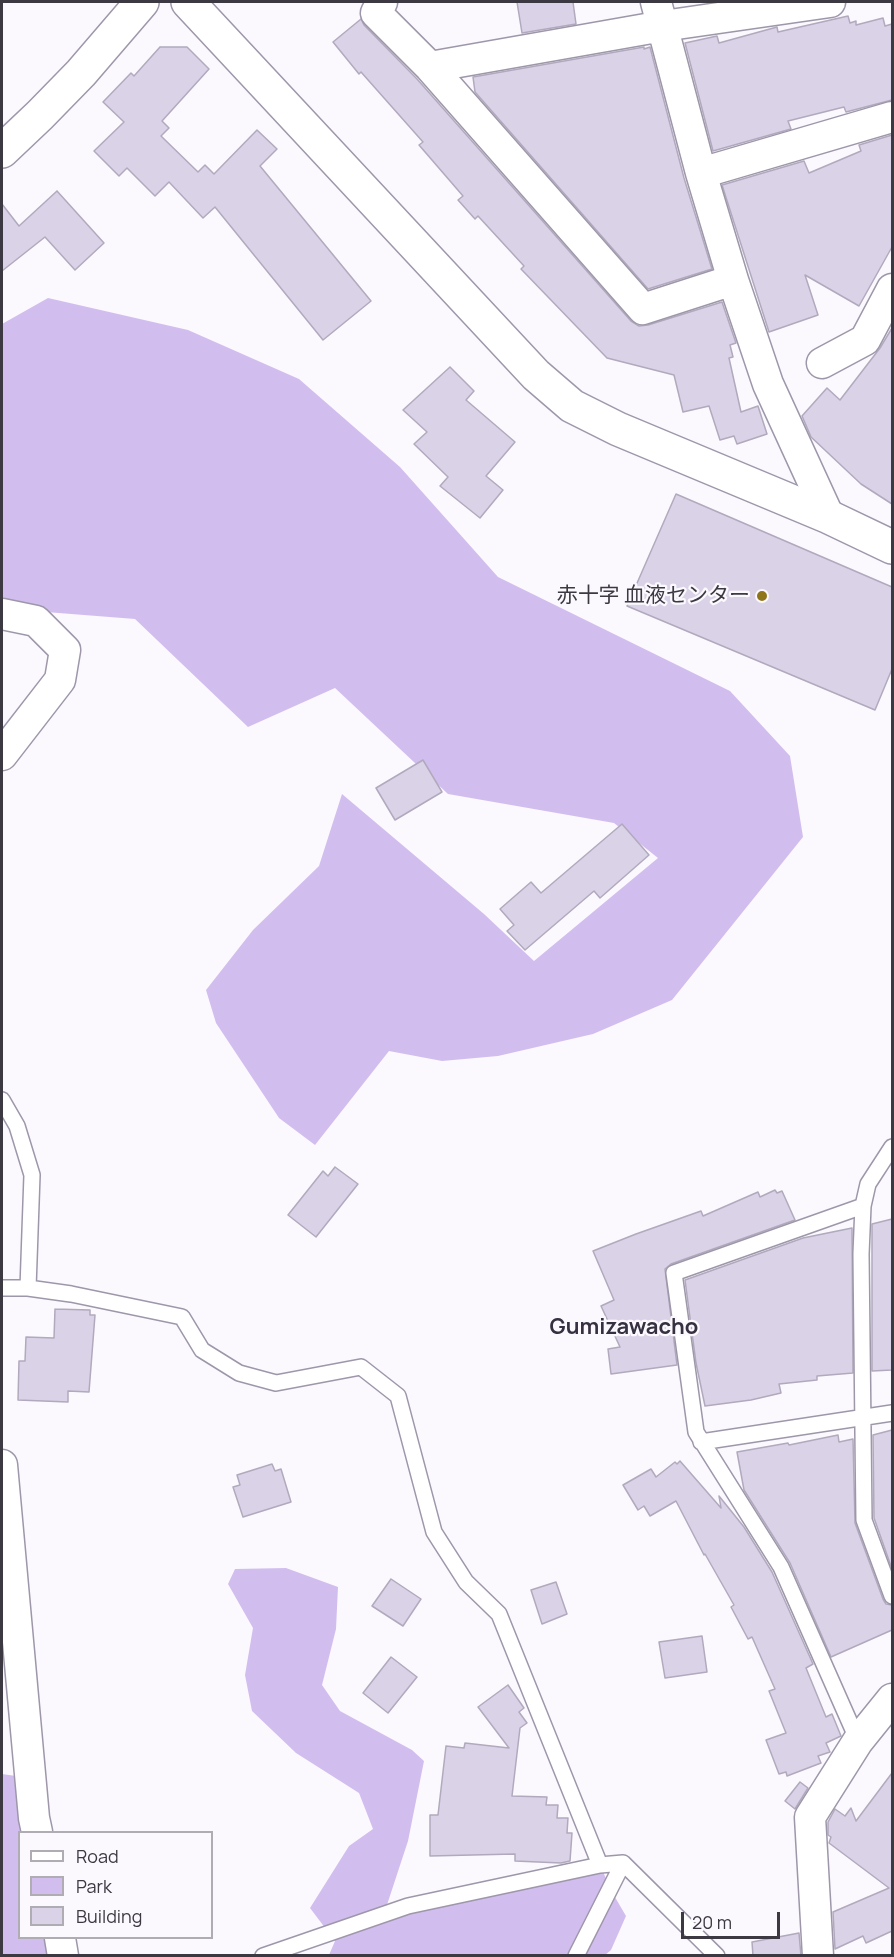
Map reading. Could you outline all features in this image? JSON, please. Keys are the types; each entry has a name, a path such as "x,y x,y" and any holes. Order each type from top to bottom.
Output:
{"street":[{"path":"2,151 81,74 142,2"},
{"path":"188,2 536,375 572,406 618,429 830,517 892,547"},
{"path":"382,2 376,13 430,67 643,309 733,280"},
{"path":"430,67 660,14 830,2"},
{"path":"660,14 701,173 733,280 768,384 830,517"},
{"path":"701,173 892,117"},
{"path":"822,363 865,340 892,289"},
{"path":"2,614 36,621 65,650 60,680 2,755"},
{"path":"2,1465 11,1669 37,1831"},
{"path":"818,1956 810,1817 858,1741 892,1699"},
{"path":"60,1939 63,1956"}],"lane":[{"path":"2,1100 17,1126 32,1174 28,1288"},
{"path":"892,1147 868,1184 863,1206 861,1254 864,1520 892,1596"},
{"path":"858,1741 781,1567 696,1432 674,1273 863,1206"},
{"path":"2,1288 28,1288 71,1294 182,1317 202,1350 239,1372 276,1383 361,1367 398,1396 434,1532 466,1582 499,1614 600,1865"},
{"path":"701,1442 892,1413"},
{"path":"576,1956 624,1863"},
{"path":"263,1956 408,1906 600,1865 624,1863 717,1956"}],"green space":[{"path":"48,298 188,330 299,379 400,467 498,577 730,691 790,756 803,837 672,1000 593,1034 498,1056 442,1061 389,1051 315,1145 279,1118 216,1023 206,990 253,930 319,866 342,794 484,914 534,961 658,858 614,823 448,794 335,688 248,727 135,619 33,611 2,600 2,324"},
{"path":"286,1568 338,1587 336,1629 322,1685 340,1711 412,1750 424,1761 408,1841 384,1914 600,1865 626,1916 611,1950 604,1956 329,1955 335,1941 310,1908 349,1846 373,1829 359,1793 296,1753 252,1711 245,1675 253,1628 228,1584 235,1569"},
{"path":"2,1774 30,1778 37,1831 18,1831 18,1939 60,1939 63,1955 2,1955"}],"building":[{"path":"517,2 573,2 576,24 522,33"},
{"path":"848,16 850,23 856,21 856,25 883,18 885,26 892,24 892,100 846,112 844,107 788,121 791,129 713,151 685,43 717,36 719,43 777,27 778,32"},
{"path":"361,19 631,321 639,326 648,325 722,302 736,343 730,345 733,357 729,358 741,412 758,406 767,434 737,444 734,436 720,440 709,406 683,412 674,375 607,358 521,269 524,266 478,216 475,219 458,200 463,196 419,145 423,142 361,72 359,74 333,42"},
{"path":"160,47 187,47 209,69 162,121 169,128 161,136 198,172 205,165 214,174 257,130 277,149 260,166 371,301 323,340 215,207 203,218 169,182 155,196 127,168 119,176 94,151 124,122 103,102 131,73 134,76"},
{"path":"644,47 644,49 650,47 684,178 712,269 648,289 475,92 473,77"},
{"path":"892,135 892,247 859,306 805,275 818,315 769,332 722,185 804,161 809,173 861,151 859,145"},
{"path":"57,191 104,243 75,270 45,237 2,271 2,204 19,226"},
{"path":"892,328 892,504 861,484 811,437 802,416 827,388 840,400 880,348"},
{"path":"450,367 474,391 466,400 515,442 486,476 503,490 480,518 440,486 448,477 414,444 427,432 403,410"},
{"name":"赤十字 血液センター","path":"676,494 892,587 892,669 875,710 627,606"},
{"path":"423,760 442,792 395,820 376,788"},
{"path":"622,824 649,855 600,898 594,891 525,950 507,931 514,925 500,909 531,882 541,893"},
{"path":"335,1167 358,1184 316,1237 288,1215 323,1171 328,1176"},
{"path":"775,1190 777,1193 782,1191 795,1220 671,1264 665,1269 677,1365 611,1374 608,1349 620,1347 601,1306 614,1300 593,1251 701,1211 703,1216 758,1192 760,1197"},
{"path":"892,1219 892,1370 872,1371 872,1224"},
{"path":"852,1228 853,1373 817,1376 817,1380 779,1384 781,1393 751,1400 705,1406 696,1363 685,1280 803,1238"},
{"path":"55,1309 90,1310 90,1315 95,1315 89,1392 68,1391 68,1402 18,1400 19,1361 25,1361 26,1337 54,1338"},
{"path":"892,1430 892,1569 874,1518 873,1435"},
{"path":"838,1435 839,1442 853,1439 855,1523 883,1599 886,1604 892,1605 892,1630 831,1657 790,1563 744,1490 737,1452"},
{"path":"680,1461 721,1508 719,1496 744,1527 772,1572 813,1664 806,1668 826,1717 832,1714 841,1736 826,1743 830,1752 818,1756 821,1763 787,1776 786,1772 779,1774 766,1740 786,1733 769,1691 775,1689 752,1637 748,1639 731,1607 734,1605 704,1555 676,1501 650,1516 644,1506 638,1510 623,1485 651,1469 656,1477 675,1462 677,1464"},
{"path":"272,1464 275,1471 281,1469 291,1502 243,1517 233,1487 240,1485 237,1475"},
{"path":"391,1579 421,1599 403,1626 372,1606"},
{"path":"556,1582 567,1614 542,1624 531,1590"},
{"path":"702,1636 707,1672 665,1678 659,1642"},
{"path":"391,1657 417,1677 388,1713 363,1693"},
{"path":"508,1685 524,1708 519,1712 527,1723 520,1728 512,1796 547,1797 546,1805 558,1805 557,1818 568,1818 567,1833 572,1833 570,1861 561,1863 515,1861 515,1854 430,1856 430,1815 438,1815 446,1746 464,1748 465,1743 509,1748 478,1707"},
{"path":"892,1773 892,1931 866,1943 863,1936 835,1949 833,1912 889,1888 829,1843 831,1837 828,1835 828,1822 835,1809 845,1816 851,1808 856,1821"},
{"path":"800,1782 808,1788 795,1809 785,1801"},
{"path":"799,1933 801,1956 753,1956 752,1942"}],"place":[{"name":"赤十字 血液センター","path":"762,596"}],"district":[{"name":"Gumizawacho","path":"624,1328"}]}
